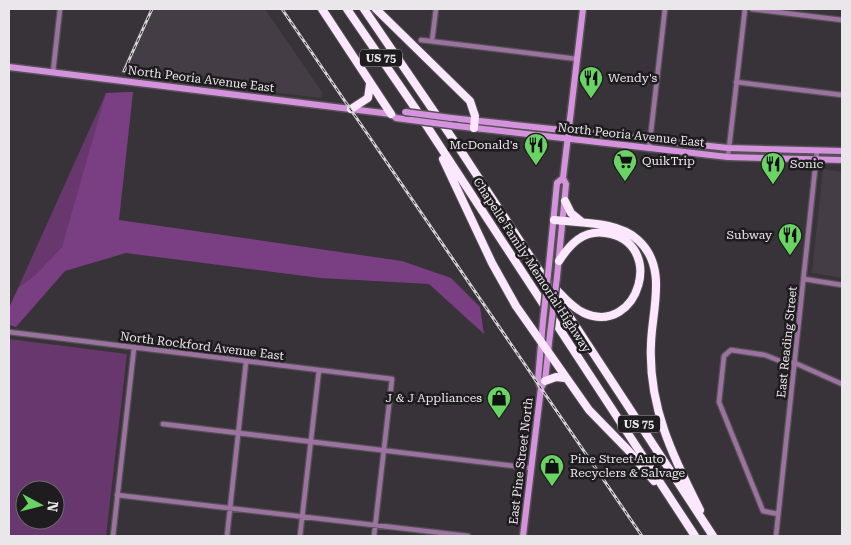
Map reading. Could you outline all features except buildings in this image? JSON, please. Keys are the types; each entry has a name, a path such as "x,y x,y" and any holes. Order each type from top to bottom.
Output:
{"highway":[{"path":"322,9 390,114"},
{"name":"Chapelle Family Memorial Highway","path":"347,9 427,126 695,536"},
{"name":"Chapelle Family Memorial Highway","path":"364,9 713,536"},
{"path":"376,9 470,101 474,124"},
{"path":"351,109 368,98 370,84"},
{"path":"427,126 466,203 502,283 540,343 589,410 628,450 679,512"},
{"path":"565,201 571,213 583,224"},
{"path":"554,220 614,228 629,233 643,245 652,260 656,284 651,359 658,414 674,458 713,536"},
{"path":"540,273 571,304 583,312 594,316 611,314 623,308 632,300 638,289 641,272 637,256 626,242 613,235 598,233 582,236 569,246 559,260"},
{"path":"543,384 556,376 566,378"}],"main road":[{"name":"East Pine Street North","path":"524,536 531,468 557,278 565,201 566,184 563,178 583,9"},
{"name":"North Peoria Avenue East","path":"9,67 390,114 396,118 457,126 474,124 568,130 728,148 842,151"},
{"name":"North Peoria Avenue East","path":"390,114 397,111 452,118 474,124 567,140 728,158 842,160"},
{"name":"East Pine Street North","path":"543,384 538,380 540,343 557,183 563,178"}],"street":[{"path":"53,72 60,9"},
{"path":"432,41 436,9"},
{"path":"649,149 648,140 665,9"},
{"path":"728,158 745,9"},
{"path":"752,9 842,20"},
{"path":"422,40 577,59"},
{"path":"736,82 842,95"},
{"name":"East Reading Street","path":"776,536 818,151"},
{"path":"804,280 842,285"},
{"name":"North Rockford Avenue East","path":"9,332 392,379 384,451"},
{"path":"113,536 134,348"},
{"path":"778,514 763,510 718,399 724,356 728,351 765,355 780,361 795,363 842,384"},
{"path":"227,536 246,362"},
{"path":"300,536 319,370"},
{"path":"163,424 531,468"},
{"path":"374,536 384,451"},
{"path":"118,495 468,536"}],"shaded area":[{"path":"150,9 265,9 322,92 321,98 120,73"},
{"path":"133,92 62,247 35,275 18,288 106,93"},
{"path":"133,92 119,220 402,261 451,278 480,307 484,334 429,284 320,278 126,253 65,271 16,327 9,325 9,308 18,288 35,275 62,247 106,93"},
{"path":"823,169 842,172 842,278 812,273"},
{"path":"9,339 127,354 106,536 9,536"}],"railway":[{"path":"124,71 152,9"},
{"path":"282,9 642,536"}],"place":[{"name":"Wendy's","path":"591,99"},
{"name":"McDonald's","path":"536,166"},
{"name":"QuikTrip","path":"625,182"},
{"name":"Sonic","path":"773,185"},
{"name":"Subway","path":"790,256"},
{"name":"J & J Appliances","path":"499,419"},
{"name":"Pine Street Auto Recyclers & Salvage","path":"552,487"}]}
